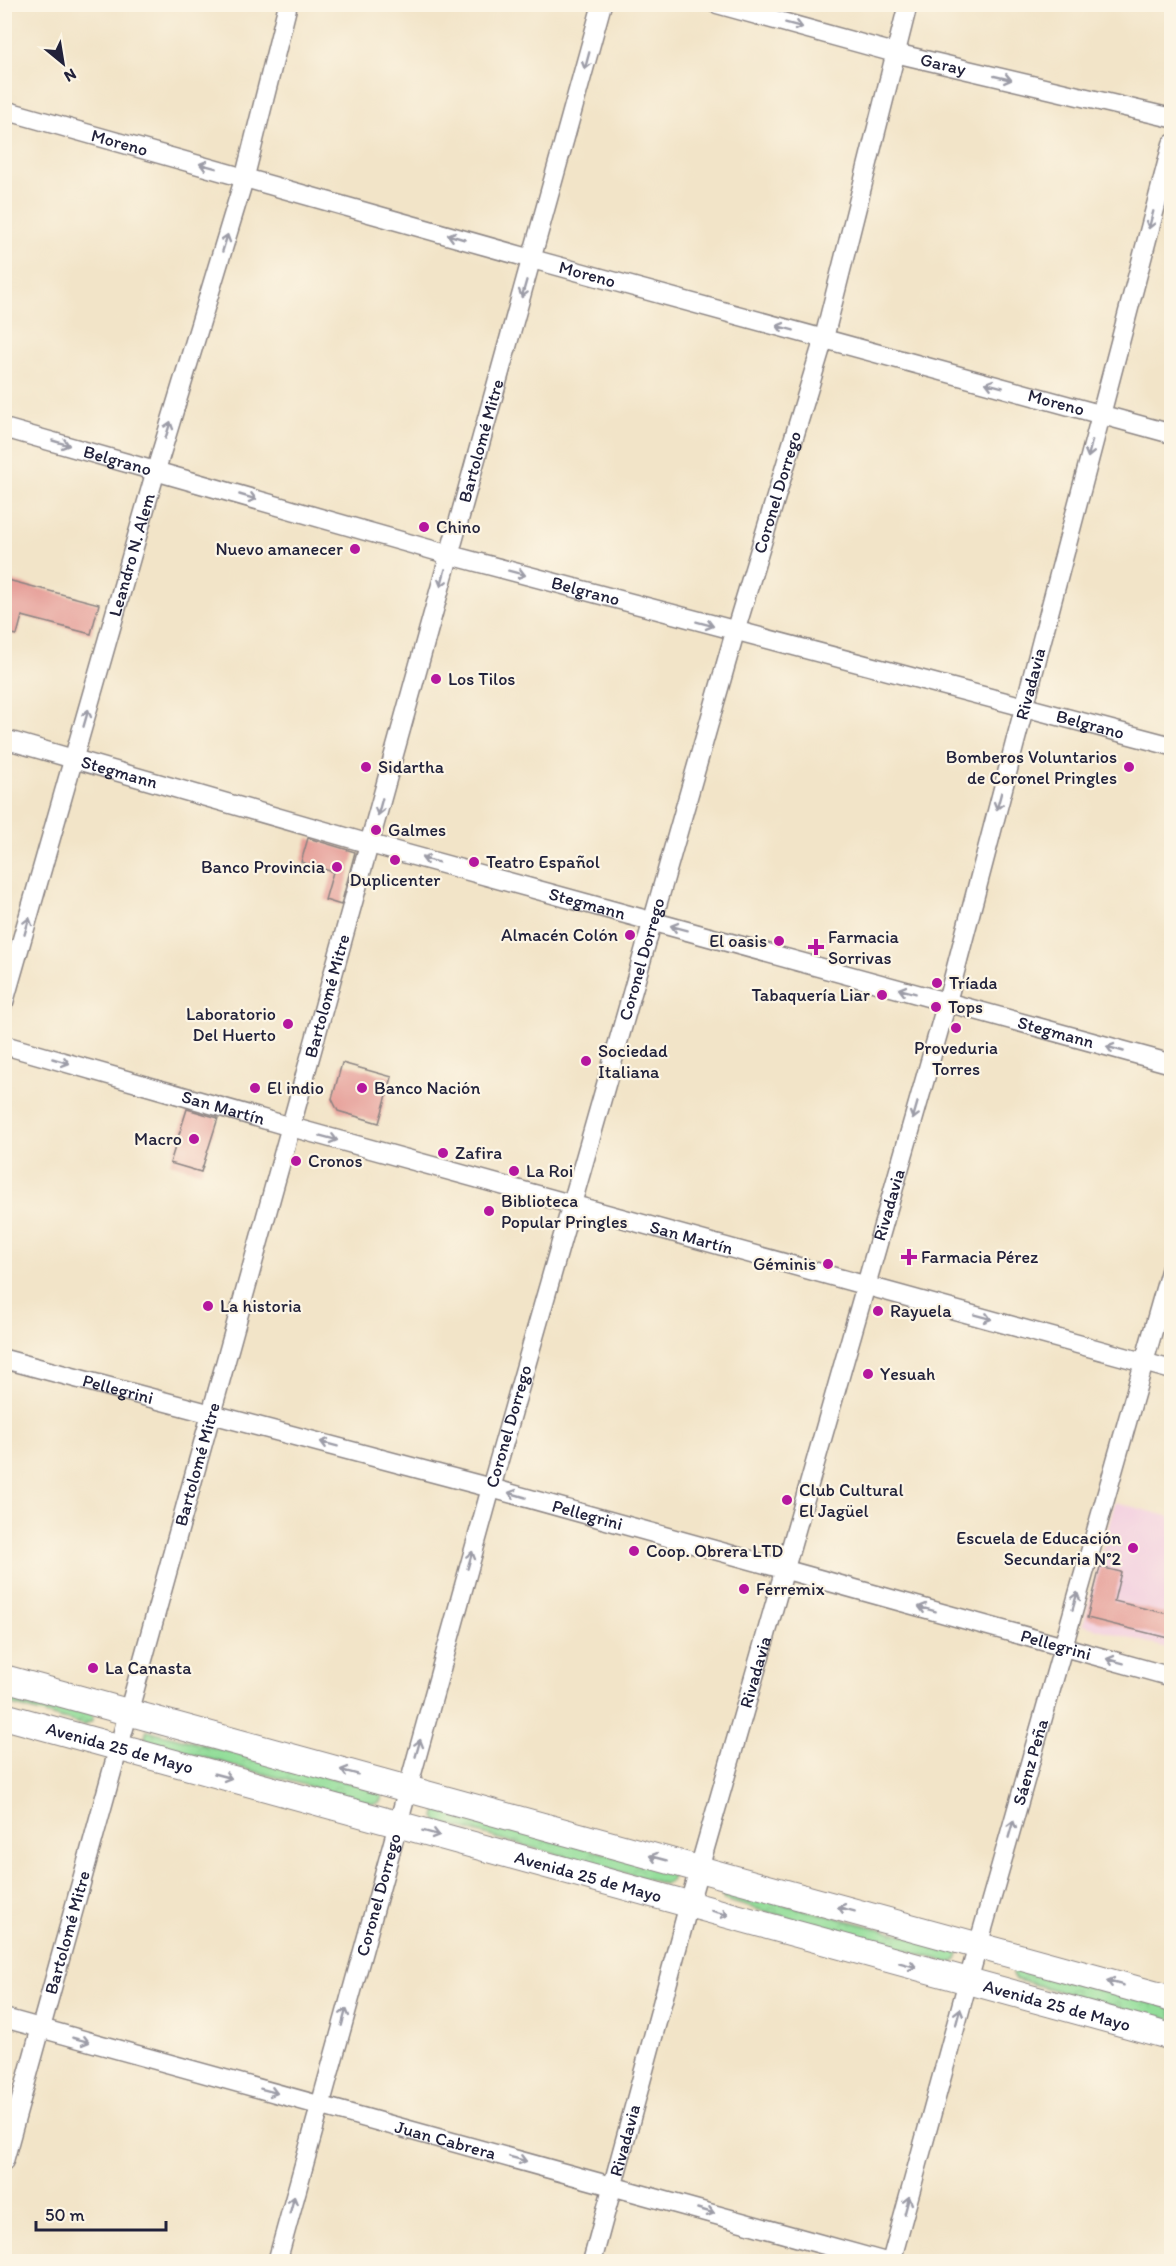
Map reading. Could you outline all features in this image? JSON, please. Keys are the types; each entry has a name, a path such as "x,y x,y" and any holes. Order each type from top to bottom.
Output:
{"main road":[{"name":"Avenida 25 de Mayo","path":"4,1678 1172,1999"},
{"name":"Avenida 25 de Mayo","path":"4,1716 1172,2037"}],"street":[{"name":"Leandro N. Alem","path":"4,1002 156,470 245,176 288,4"},
{"name":"Bartolomé Mitre","path":"4,2161 602,4"},
{"name":"Garay","path":"717,4 895,53 1172,118"},
{"name":"Coronel Dorrego","path":"277,2262 406,1788 572,1203 735,632 824,338 908,4"},
{"name":"Moreno","path":"4,110 245,176 532,259 1172,434"},
{"name":"Rivadavia","path":"592,2262 783,1569 946,1002 1099,414 1172,144"},
{"name":"Belgrano","path":"4,428 450,555 1172,746"},
{"name":"Stegmann","path":"4,739 370,844 1172,1064"},
{"name":"San Martín","path":"4,1045 291,1128 572,1203 1172,1370"},
{"name":"Sáenz Peña","path":"891,2262 1062,1646 1172,1264"},
{"name":"Pellegrini","path":"4,1359 212,1412 1172,1677"},
{"name":"Juan Cabrera","path":"4,2018 886,2262"}],"shaded area":[{"path":"1115,1502 1171,1517 1171,1649 1083,1625"}],"green space":[{"path":"4,1687 89,1711 93,1717 91,1722 85,1725 5,1703"},
{"path":"147,1730 378,1790 382,1796 380,1802 374,1804 147,1742 145,1737"},
{"path":"437,1810 669,1870 673,1875 671,1881 665,1884 438,1822 435,1817"},
{"path":"724,1889 955,1948 959,1954 957,1960 951,1963 724,1900 722,1895"},
{"path":"1014,1968 1171,2007 1171,2022 1015,1979 1012,1974"}],"building":[{"path":"4,579 99,604 91,634 22,616 17,635 4,632"},
{"name":"Banco Provincia","path":"308,838 355,852 341,905 325,900 333,872 301,862"},
{"name":"Banco Nación","path":"342,1063 392,1077 379,1123 338,1111 332,1099"},
{"name":"Macro","path":"187,1109 218,1118 201,1172 170,1163"},
{"path":"1100,1567 1121,1572 1114,1601 1172,1615 1172,1639 1087,1618"}],"place":[{"name":"Chino","path":"424,527"},
{"name":"Nuevo amanecer","path":"355,549"},
{"name":"Los Tilos","path":"436,679"},
{"name":"Sidartha","path":"366,767"},
{"name":"Bomberos Voluntarios de Coronel Pringles","path":"1129,767"},
{"name":"Galmes","path":"376,830"},
{"name":"Duplicenter","path":"395,860"},
{"name":"Teatro Español","path":"474,862"},
{"name":"Banco Provincia","path":"337,867"},
{"name":"Almacén Colón","path":"630,935"},
{"name":"El oasis","path":"779,941"},
{"name":"Farmacia Sorrivas","path":"816,947"},
{"name":"Tríada","path":"937,983"},
{"name":"Tabaquería Liar","path":"882,995"},
{"name":"Tops","path":"936,1007"},
{"name":"Laboratorio Del Huerto","path":"288,1024"},
{"name":"Proveduria Torres","path":"956,1028"},
{"name":"Sociedad Italiana","path":"586,1061"},
{"name":"El indio","path":"255,1088"},
{"name":"Banco Nación","path":"362,1088"},
{"name":"Macro","path":"194,1139"},
{"name":"Zafira","path":"443,1153"},
{"name":"Cronos","path":"296,1161"},
{"name":"La Roi","path":"514,1171"},
{"name":"Biblioteca Popular Pringles","path":"489,1211"},
{"name":"Farmacia Pérez","path":"909,1257"},
{"name":"Géminis","path":"828,1264"},
{"name":"La historia","path":"208,1306"},
{"name":"Rayuela","path":"878,1311"},
{"name":"Yesuah","path":"868,1374"},
{"name":"Club Cultural El Jagüel","path":"787,1500"},
{"name":"Escuela de Educación Secundaria N°2","path":"1133,1548"},
{"name":"Coop. Obrera LTD","path":"634,1551"},
{"name":"Ferremix","path":"744,1589"},
{"name":"La Canasta","path":"93,1668"}]}
